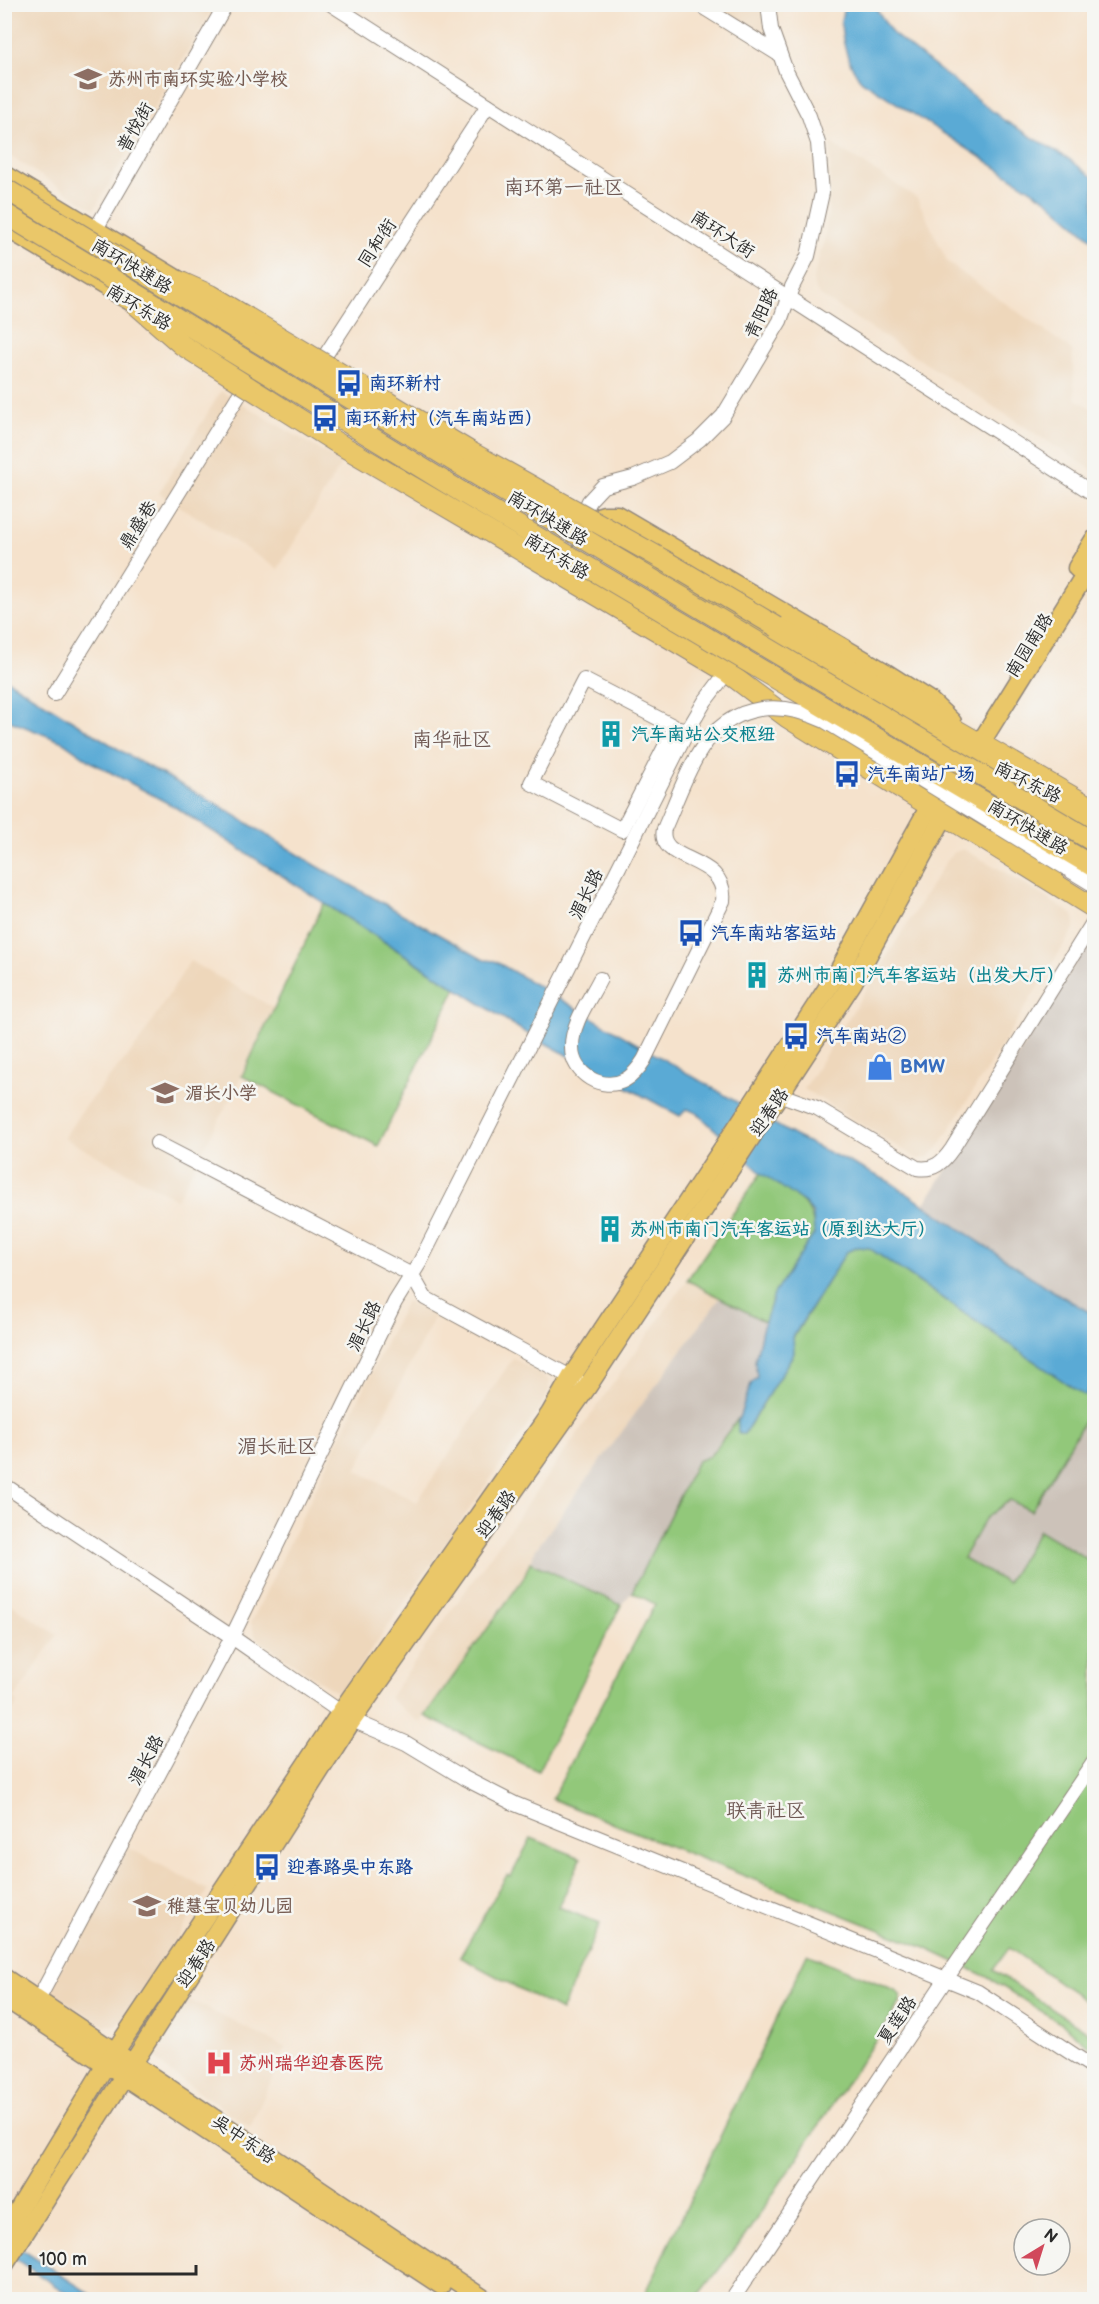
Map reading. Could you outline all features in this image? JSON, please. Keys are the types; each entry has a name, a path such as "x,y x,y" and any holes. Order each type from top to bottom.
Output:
{"highway":[{"name":"南环快速路","path":"4,188 98,238 475,474 1093,854"},
{"name":"南环快速路","path":"4,213 81,266 463,493 1093,854"},
{"path":"98,238 210,295 470,451 662,559 972,747 1095,827"},
{"path":"81,266 182,345 334,441 727,672 788,718 1095,908"},
{"path":"972,747 1095,809"}],"main road":[{"name":"南环东路","path":"4,175 98,238 318,365 579,522 1095,815"},
{"name":"南环东路","path":"4,226 81,266 378,450 951,785 1095,908"},
{"path":"378,450 395,482 417,497 684,654 727,672"},
{"path":"579,522 604,515 617,515 886,673 930,702 972,747"},
{"name":"南园南路","path":"972,747 1095,540"},
{"name":"南园南路","path":"972,747 1095,560"},
{"name":"迎春路","path":"10,2248 111,2059 347,1716 550,1414 572,1376 760,1109 846,958 937,810 972,747"},
{"path":"951,785 1093,854 1069,887"},
{"name":"迎春路","path":"760,1109 781,1095 862,967 937,810"},
{"name":"迎春路","path":"10,2248 128,2070 347,1716 587,1387 730,1153"},
{"name":"吴中东路","path":"4,1978 38,2000 111,2059"},
{"name":"吴中东路","path":"4,1997 111,2059 484,2300"},
{"name":"吴中东路","path":"128,2070 462,2300"}],"street":[{"name":"普悦街","path":"81,266 226,4"},
{"name":"南环大街","path":"331,4 1095,494"},
{"path":"698,4 780,55"},
{"name":"青阳路","path":"558,556 589,501 603,486 633,478 670,462 699,440 723,416 770,340 808,256 822,193 818,143 809,116 780,55 771,29 768,4"},
{"name":"同和街","path":"297,401 318,365 488,105"},
{"name":"鼎盛巷","path":"54,694 252,374"},
{"name":"湄长路","path":"38,2000 232,1637 395,1302 412,1275 559,989 681,729 727,672"},
{"path":"584,680 681,729 622,830 531,783 584,680"},
{"path":"600,979 573,1037 573,1055 575,1063 586,1076 602,1083 619,1083 634,1074 644,1060 723,901 723,886 716,874 668,846 663,836 664,829 696,760 712,735 731,720 769,707 794,709 825,721 1095,885"},
{"path":"781,1095 817,1108 917,1168 927,1169 935,1166 952,1149 1095,921"},
{"path":"157,1143 412,1275 425,1298 572,1376 587,1387"},
{"path":"4,1485 347,1716 406,1743 464,1778 515,1804 978,1992 1095,2068"},
{"name":"夏莲路","path":"732,2300 946,1979 1095,1762"}],"shaded area":[{"name":"苏州市南环实验小学校","path":"4,5 215,5 94,209 5,153"},
{"path":"705,5 762,5 769,44"},
{"path":"831,143 917,198 948,263 1072,350 1075,398 1094,410 1094,471 819,295 813,279 825,237"},
{"path":"221,391 342,463 278,569 159,493"},
{"path":"963,849 1072,914 1075,927 938,1148 929,1157 918,1159 804,1089 947,860 953,853"},
{"path":"1092,937 1094,939 1094,1315 1048,1288 924,1205"},
{"name":"湄长小学","path":"190,961 274,1008 242,1076 177,1199 64,1138 84,1107 138,1044"},
{"path":"687,1280 720,1298 536,1549 523,1579 420,1723 389,1698"},
{"path":"720,1298 765,1322 755,1361 757,1377 751,1384 740,1416 710,1456 697,1461 632,1592 621,1605 530,1562 536,1549"},
{"path":"406,1301 435,1316 356,1470 417,1502 513,1358 546,1378 549,1381 549,1391 541,1406 340,1695 256,1638 251,1623"},
{"path":"1094,1405 1094,1563 1039,1530 1007,1583 963,1559 985,1519 1011,1500 1031,1511"},
{"path":"5,1600 57,1635 14,1699 18,1702 5,1725"},
{"path":"129,1848 208,1890 123,2020 115,2025 103,2025 49,1991"},
{"name":"苏州瑞华迎春医院","path":"182,1996 286,2048 250,2127 167,2070 154,2055 153,2044"}],"green space":[{"path":"324,903 456,988 378,1146 242,1076"},
{"path":"761,1173 805,1204 813,1222 814,1234 775,1292 765,1322 687,1280"},
{"path":"858,1247 869,1248 1085,1396 1094,1378 1094,1405 1031,1511 1010,1500 985,1519 963,1558 1007,1583 1039,1530 1094,1563 1094,2006 1009,1948 993,1970 1094,2036 1094,2050 1062,2024 987,1977 923,1947 552,1799 655,1604 632,1592 697,1461 710,1456 740,1416 738,1421 741,1434 745,1433 794,1353 793,1338 846,1252"},
{"path":"530,1562 621,1605 538,1771 425,1716 523,1579"},
{"path":"531,1838 581,1858 559,1907 600,1924 561,2011 460,1957 507,1875 511,1876"},
{"path":"807,1954 895,1990 901,1996 900,2003 745,2236 696,2299 643,2299"}],"water":[{"path":"844,5 874,5 892,33 1005,121 1069,159 1094,178 1094,241 1047,200 862,81 853,69 843,38 841,23"},
{"path":"4,678 131,757 220,806 317,866 484,960 495,961 795,1136 890,1182 1048,1288 1094,1315 1094,1378 1085,1396 869,1248 858,1247 846,1252 793,1337 794,1353 744,1434 741,1434 738,1432 738,1421 751,1384 757,1377 755,1361 762,1330 775,1292 814,1234 813,1214 805,1203 761,1173 697,1113 687,1109 680,1116 523,1031 175,807 93,763 63,742 5,719"},
{"path":"4,2238 98,2299 75,2299 5,2252"}],"place":[{"name":"苏州市南环实验小学校","path":"88,79"},
{"name":"南环新村","path":"349,383"},
{"name":"南环新村（汽车南站西）","path":"325,418"},
{"name":"汽车南站公交枢纽","path":"611,734"},
{"name":"汽车南站广场","path":"847,774"},
{"name":"汽车南站客运站","path":"691,933"},
{"name":"苏州市南门汽车客运站（出发大厅）","path":"757,975"},
{"name":"汽车南站②","path":"796,1036"},
{"name":"BMW","path":"880,1067"},
{"name":"湄长小学","path":"165,1093"},
{"name":"苏州市南门汽车客运站（原到达大厅）","path":"610,1229"},
{"name":"迎春路吴中东路","path":"267,1867"},
{"name":"稚慧宝贝幼儿园","path":"147,1906"},
{"name":"苏州瑞华迎春医院","path":"219,2063"}],"district":[{"name":"南环第一社区","path":"564,187"},
{"name":"南华社区","path":"452,739"},
{"name":"湄长社区","path":"277,1446"},
{"name":"联青社区","path":"766,1810"}]}
